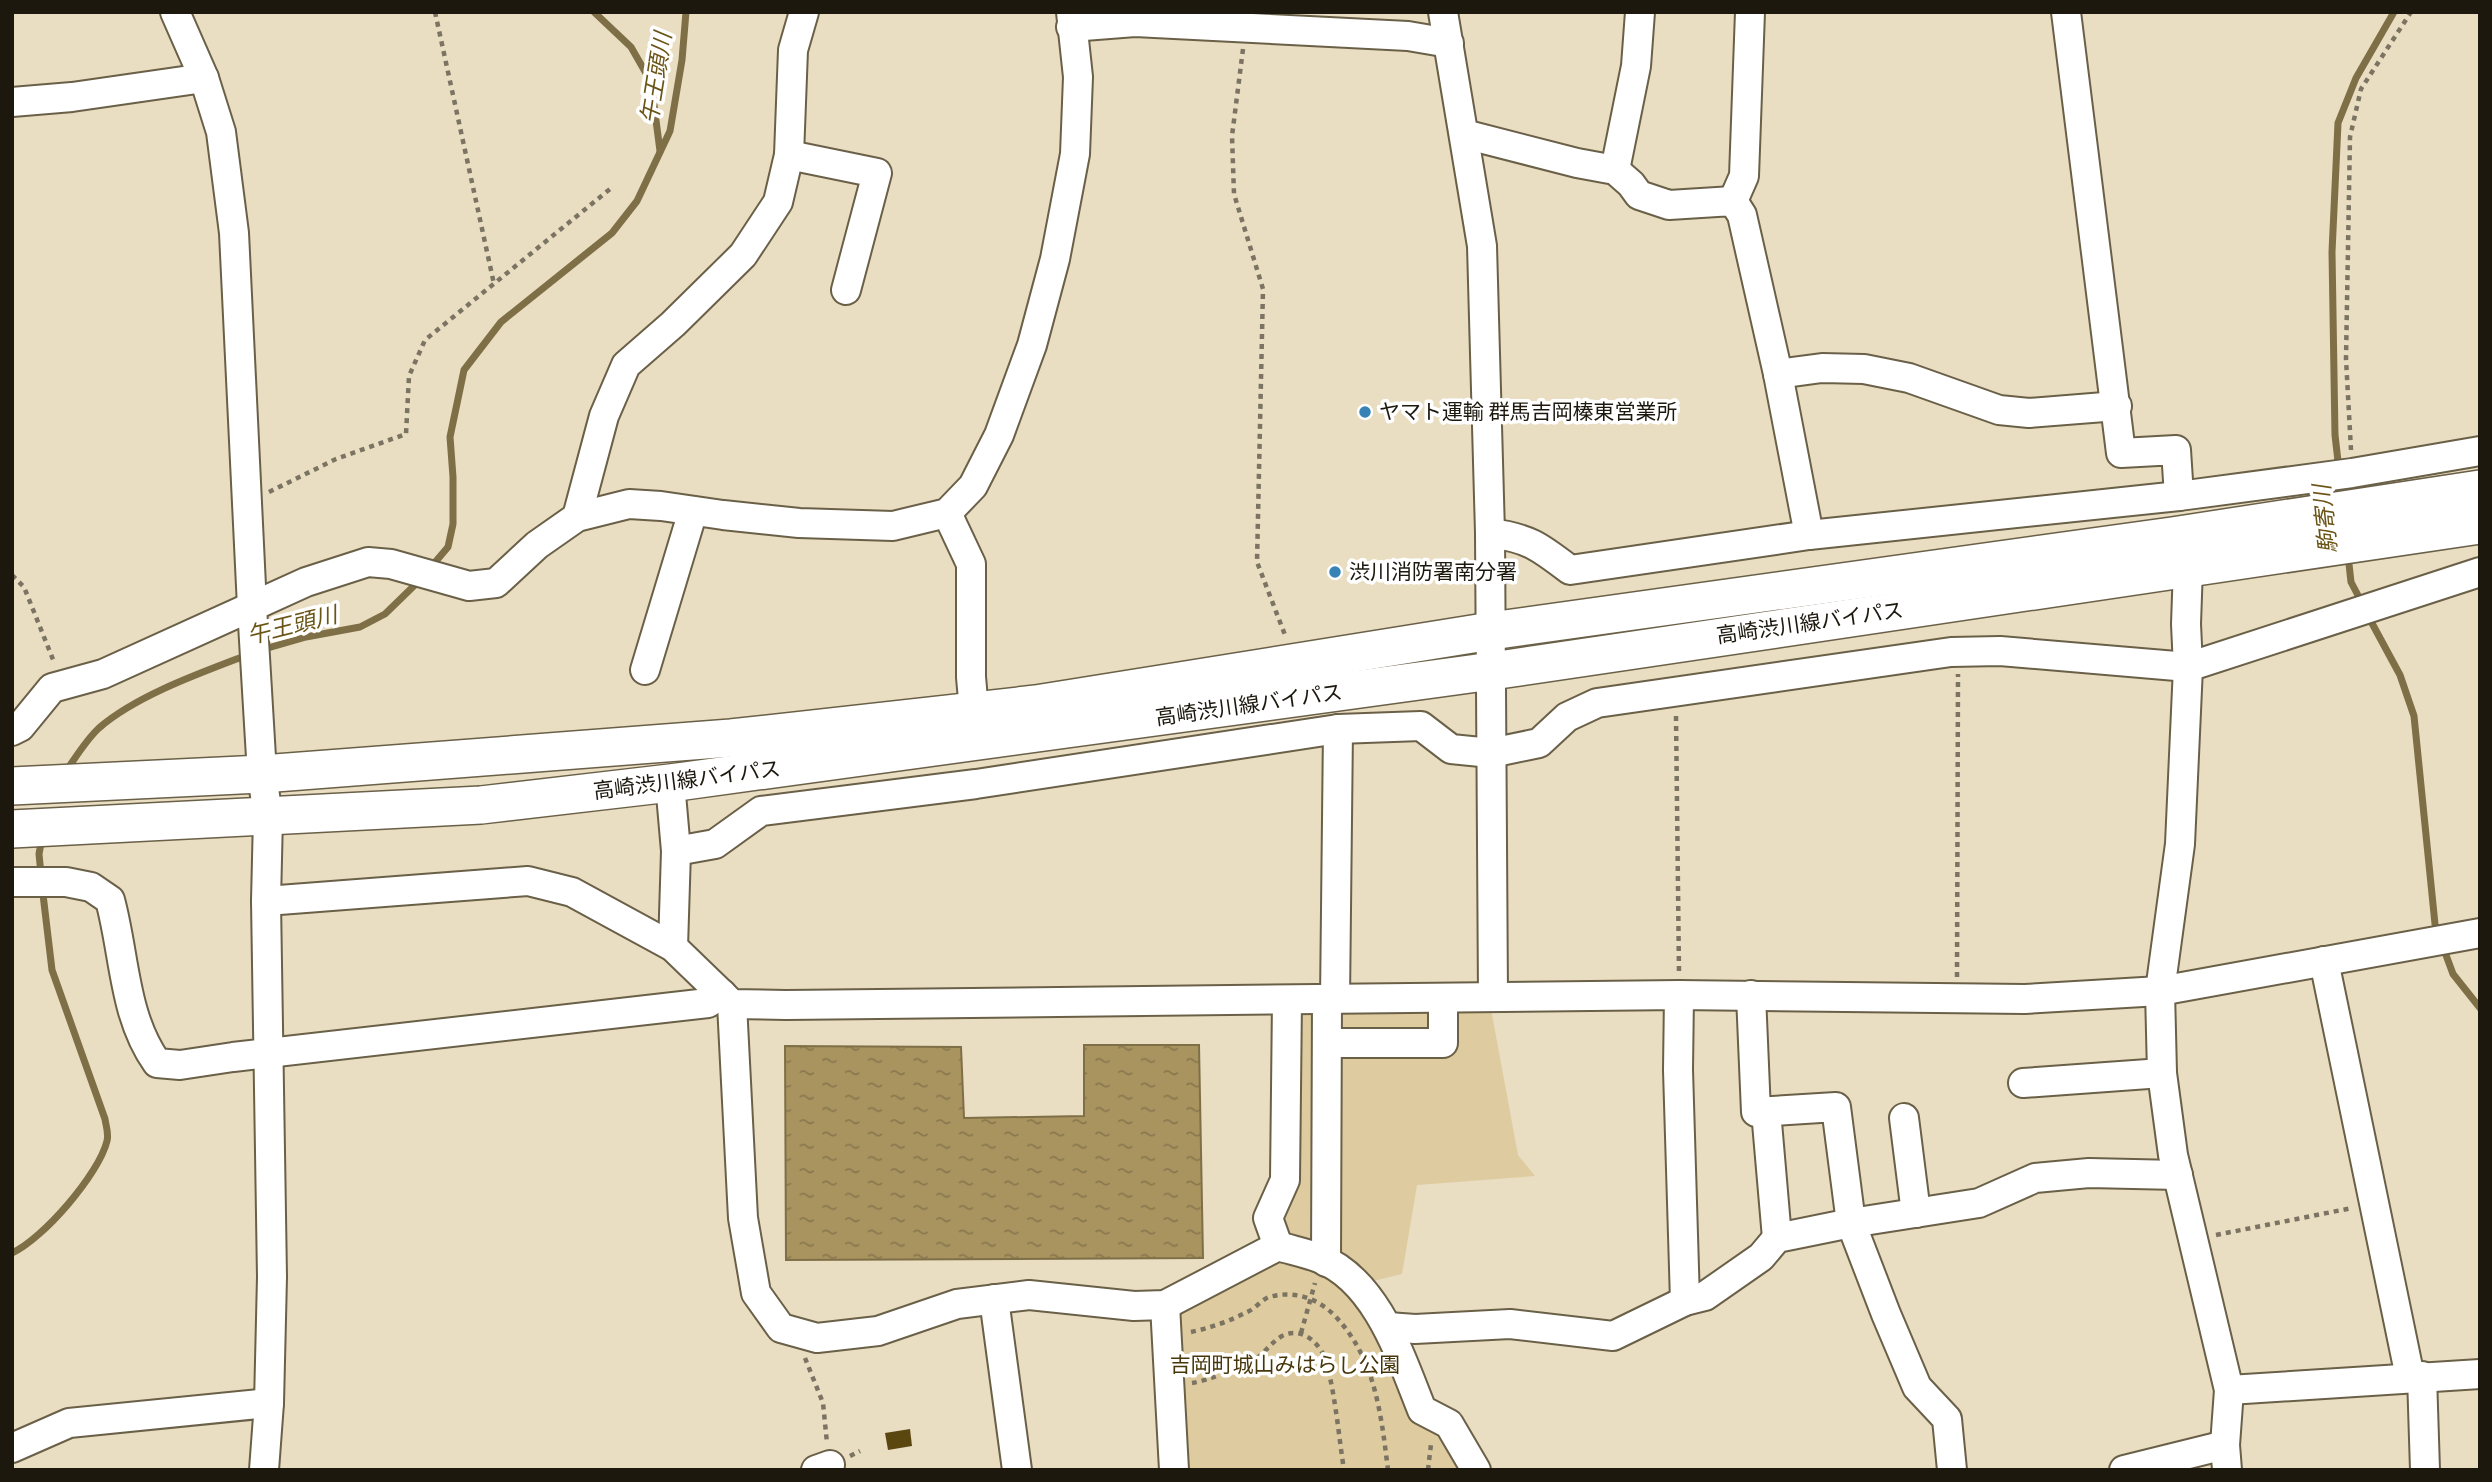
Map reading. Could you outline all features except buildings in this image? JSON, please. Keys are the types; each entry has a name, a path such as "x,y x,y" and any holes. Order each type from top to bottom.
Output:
{"main road":[{"name":"高崎渋川線バイパス","path":"17,785 262,774 731,738 1035,704 1491,631 2172,536 2480,489"},
{"name":"高崎渋川線バイパス","path":"12,829 481,805 670,783 1492,671 2480,525"}],"street":[{"path":"175,12 204,78 221,132 234,233 252,607 262,774 268,817 266,901 272,1277 269,1403 264,1470"},
{"path":"577,517 604,416 626,365 673,324 743,255 778,202 789,155 793,50 804,12"},
{"path":"1443,12 1482,246 1490,533 1493,997"},
{"path":"1615,170 1636,66 1640,12"},
{"path":"1733,201 1744,176 1750,12"},
{"path":"2066,12 2121,453 2176,450 2179,496"},
{"path":"12,731 20,727 52,688 103,674 306,582 368,562 391,564 469,586 496,583 537,545 577,517 629,504 799,523 893,526 947,513 973,486 999,435 1032,345 1055,258 1075,154 1078,77 1071,20 1244,20 1408,36 1448,43"},
{"path":"12,102 72,97 204,78"},
{"path":"1464,134 1615,170 1632,184 1639,195 1669,205 1733,201"},
{"path":"789,155 877,173 846,290"},
{"path":"1733,201 1742,215 1778,374 1809,535"},
{"path":"1778,374 1822,368 1864,369 1909,378 1999,410 2029,413 2117,407"},
{"path":"1490,533 1515,536 1537,545 1570,570 1809,535 2179,496 2352,473 2480,451"},
{"path":"645,670 693,511"},
{"path":"947,513 971,564 971,677 974,711"},
{"path":"2124,1470 2226,1457 2229,1390 2173,1155 2162,1073 2160,991 2180,844 2188,667 2188,567"},
{"path":"676,851 715,844 761,811 976,784 1338,729 1421,726 1451,749 1491,753 1539,743 1567,717 1597,703 1958,652 2000,651 2188,667 2480,572"},
{"path":"1324,1260 1326,1043 1331,1000 1338,729"},
{"path":"670,783 676,851 673,947"},
{"path":"266,901 528,881 572,892 673,947 727,999 745,1231 756,1293 784,1329 817,1338 878,1331 957,1304 1029,1295 1134,1306 1165,1305 1278,1246 1324,1260 1349,1277 1374,1304 1388,1327 1422,1410 1449,1424 1476,1470"},
{"path":"15,883 66,882 91,887 110,900 118,927 132,1014 143,1043 157,1063 180,1065 727,999 1331,1000 1679,995 2025,999 2160,991 2480,933"},
{"path":"2324,961 2373,1204 2416,1377 2425,1470"},
{"path":"1679,995 1678,1070 1685,1301"},
{"path":"1751,995 1756,1112 1836,1107 1851,1223 1917,1387 1947,1419 1952,1470"},
{"path":"1326,1043 1443,1042 1443,998"},
{"path":"1278,1246 1268,1218 1285,1180 1287,1000"},
{"path":"2024,1083 2162,1073"},
{"path":"1766,1111 1777,1238"},
{"path":"1904,1118 1916,1213"},
{"path":"1388,1327 1415,1329 1510,1324 1613,1336 1685,1301 1705,1296 1761,1257 1777,1238 1851,1223 1979,1203 2035,1178 2089,1173 2178,1175"},
{"path":"994,1299 1017,1470"},
{"path":"1165,1305 1174,1470"},
{"path":"2229,1390 2480,1374"},
{"path":"12,1448 69,1423 269,1403"}],"path":[{"path":"435,12 494,284"},
{"path":"2352,473 2346,359 2350,137 2361,89 2411,12"},
{"path":"1244,20 1232,136 1234,194 1263,289 1257,562 1295,662"},
{"path":"247,502 336,459 406,434 409,376 425,340 610,189"},
{"path":"12,575 24,587 63,685"},
{"path":"1957,998 1958,652"},
{"path":"1676,692 1679,995"},
{"path":"2193,1240 2373,1204"},
{"path":"1301,1333 1324,1260"},
{"path":"1166,1338 1224,1322 1250,1311 1268,1298 1294,1295 1311,1298 1328,1309 1350,1331 1364,1356 1376,1392 1388,1470"},
{"path":"784,1329 802,1351 823,1403 823,1467"},
{"path":"1168,1384 1211,1379 1258,1358 1280,1337 1292,1332 1301,1333 1313,1340 1322,1353 1333,1399 1344,1470"}],"green space":[{"name":"吉岡町城山みはらし公園","path":"1490,1004 1518,1155 1535,1176 1417,1185 1402,1274 1369,1282 1466,1470 1164,1470 1168,1314 1277,1252 1273,1218 1292,1005"}],"water":[{"path":"1084,1045 1199,1045 1203,1258 786,1260 785,1046 961,1047 964,1118 1084,1116"}],"waterway":[{"path":"594,12 631,47 651,82 660,151"},
{"name":"午王頭川","path":"431,567 448,547 453,524 450,437 464,370 501,322 612,233 637,201 670,131 682,60 686,12"},
{"name":"駒寄川","path":"2339,470 2335,435 2332,252 2338,123 2356,78 2394,12"},
{"name":"駒寄川","path":"2348,555 2351,582 2362,603"},
{"name":"午王頭川","path":"261,650 306,637 360,627 385,614 421,579"},
{"name":"駒寄川","path":"2367,614 2400,675 2414,716 2438,933"},
{"name":"午王頭川","path":"66,771 94,733 114,716 171,685 250,654"},
{"name":"午王頭川","path":"41,874 39,854 42,838"},
{"name":"午王頭川","path":"12,1253 39,1234 68,1204 93,1170 108,1138 105,1119 52,970 42,886"},
{"name":"駒寄川","path":"2443,947 2453,974 2480,1008"}],"place":[{"name":"ヤマト運輸 群馬吉岡榛東営業所","path":"1365,412"},
{"name":"渋川消防署南分署","path":"1335,572"}]}
